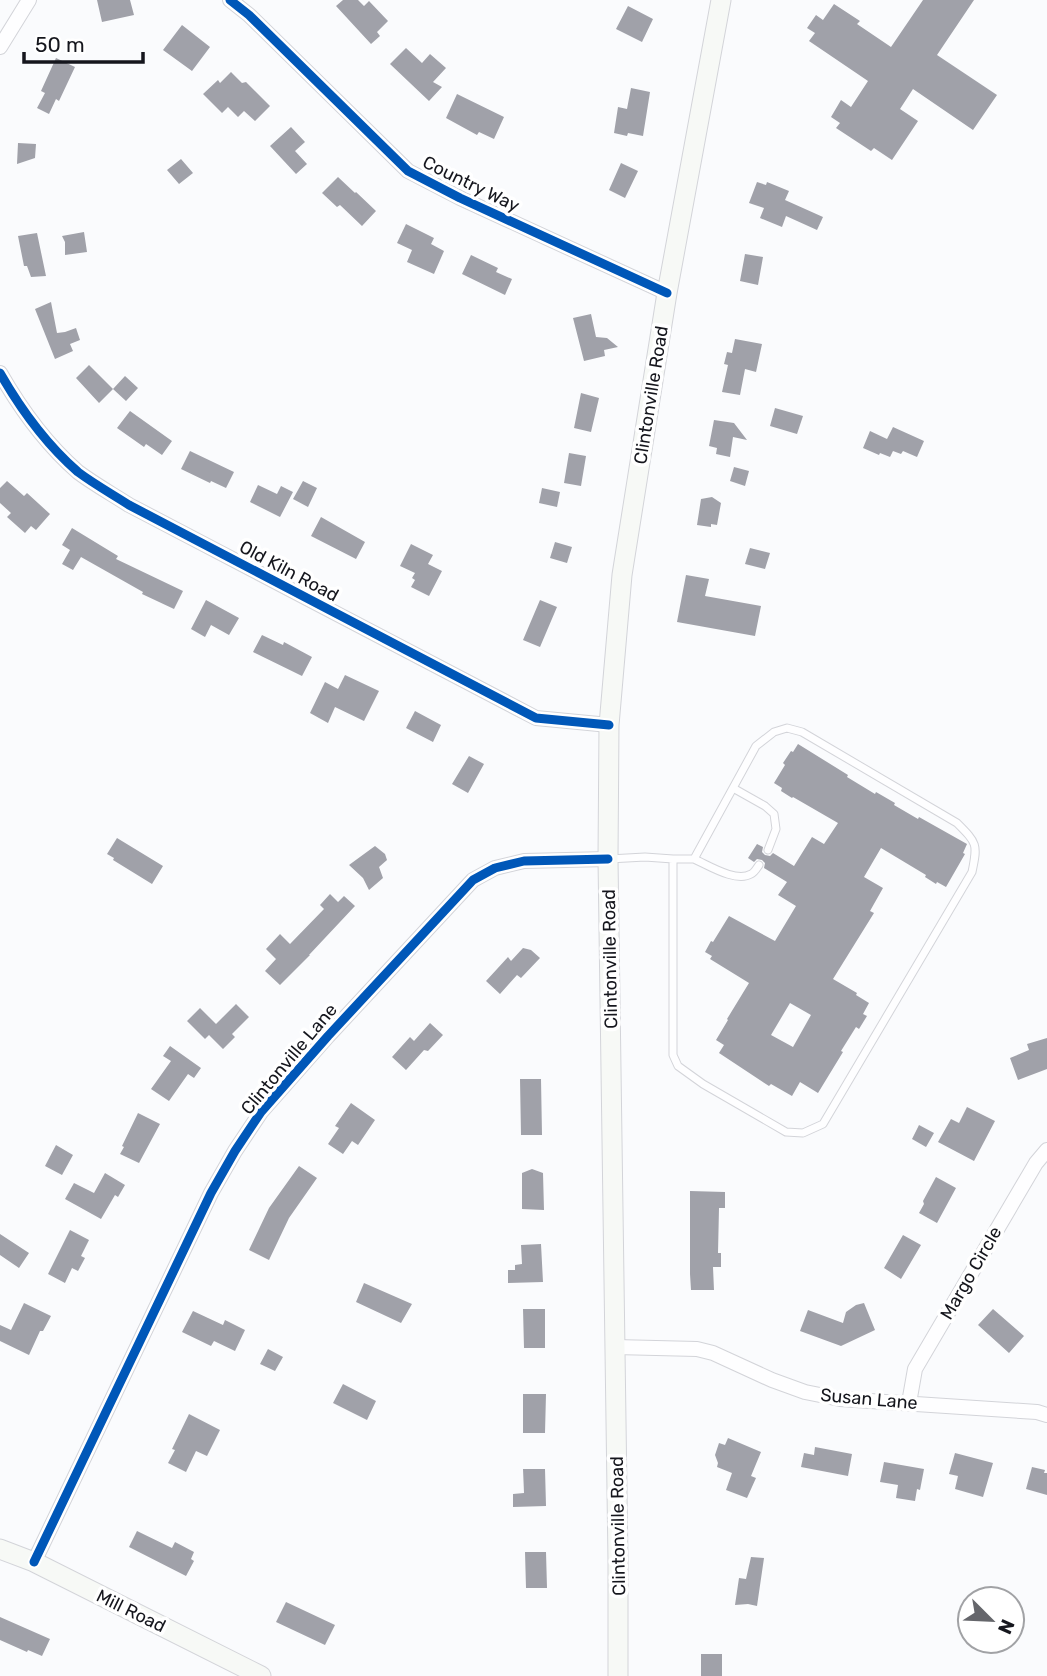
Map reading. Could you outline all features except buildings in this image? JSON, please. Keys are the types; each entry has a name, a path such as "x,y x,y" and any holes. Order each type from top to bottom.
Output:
{"main road":[{"name":"Clintonville Road","path":"618,1676 608,859 609,725 622,575 667,293 721,0"},
{"name":"Mill Road","path":"0,1549 34,1562 261,1676"}],"street":[{"path":"0,47 29,0"},
{"name":"Country Way","path":"230,0 249,15 408,171 460,198 667,293"},
{"name":"Old Kiln Road","path":"0,373 13,396 50,443 79,472 129,505 536,718 609,725"},
{"name":"Clintonville Lane","path":"34,1562 211,1194 261,1112 320,1044 473,880 495,868 524,861 608,859"},
{"name":"Margo Circle","path":"909,1403 915,1369 1035,1163 1047,1150"},
{"name":"Susan Lane","path":"615,1347 697,1349 713,1353 805,1392 840,1399 1037,1412 1047,1415"}],"lane":[{"path":"673,859 673,1055 678,1066 703,1084 786,1132 803,1133 823,1124 972,872 977,851 973,839 957,823 802,732 787,728 774,732 755,746 694,859"},
{"path":"733,788 774,814 776,829 768,850"},
{"path":"608,859 694,859 727,874 743,877 753,874 759,865"}],"cycle path":[{"path":"230,0 249,15 408,171 460,198 667,293"},
{"path":"0,373 35,426 56,450 78,472 129,505 536,718 609,725"},
{"path":"34,1562 211,1193 261,1112 473,880 495,868 524,861 608,859"}]}
